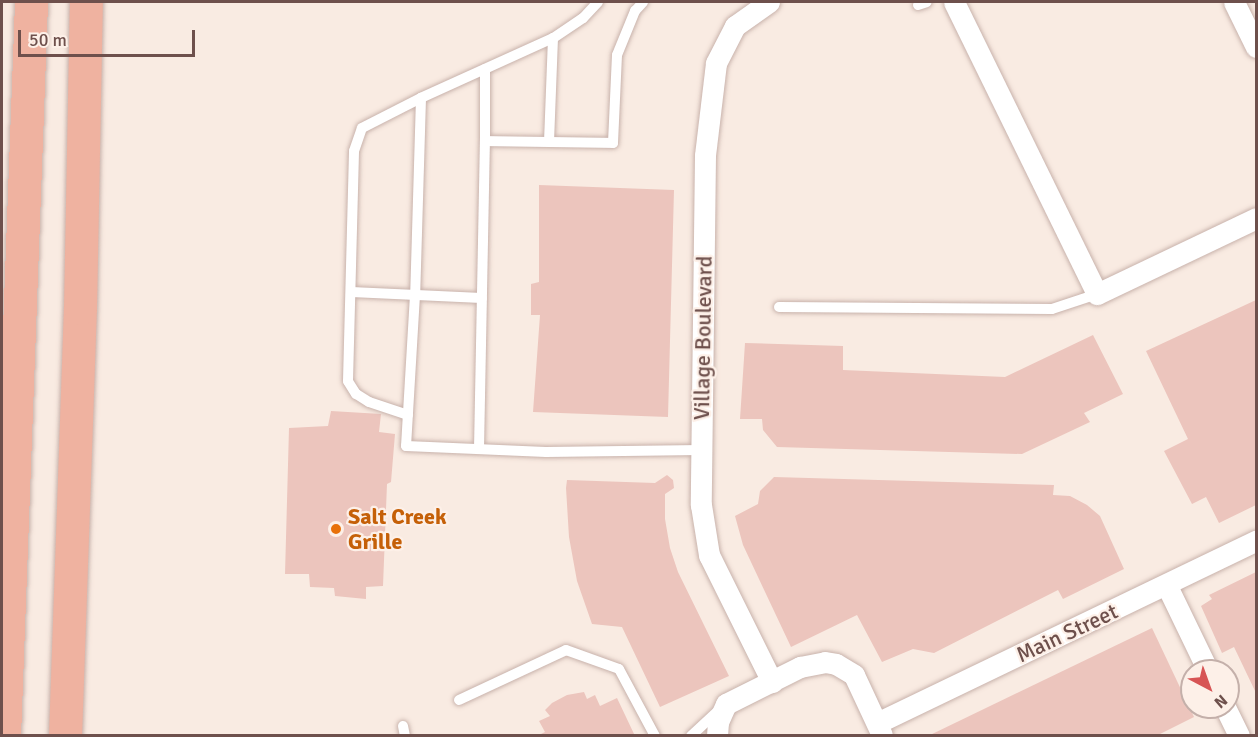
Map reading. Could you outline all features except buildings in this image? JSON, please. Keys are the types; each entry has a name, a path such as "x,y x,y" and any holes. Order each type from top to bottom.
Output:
{"highway":[{"path":"4,735 31,2"},
{"path":"65,735 80,309 86,2"},
{"path":"2,111 26,151"}],"street":[{"name":"Village Boulevard","path":"769,2 735,26 716,63 705,154 701,505 709,555 772,682"},
{"path":"954,2 1097,294 1257,218"},
{"path":"1234,2 1257,47"},
{"name":"Main Street","path":"879,729 1257,541"},
{"path":"1167,586 1202,659"},
{"path":"717,735 718,722 726,704 800,668 825,662 836,664 854,675 879,729"},
{"path":"1231,719 1239,735"}],"lane":[{"path":"408,415 363,398 356,394 348,381 354,151 357,136 362,128 372,120 553,38 584,18 598,2"},
{"path":"485,141 613,143 617,55 635,11 644,2"},
{"path":"549,142 553,38"},
{"path":"479,449 485,141 484,69"},
{"path":"421,98 415,295 406,446 546,452 701,450"},
{"path":"351,292 482,298"},
{"path":"779,307 1052,309 1097,294"},
{"path":"459,700 566,650 619,669 653,732"},
{"path":"691,735 726,704"}],"place":[{"name":"Salt Creek Grille","path":"336,529"}]}
